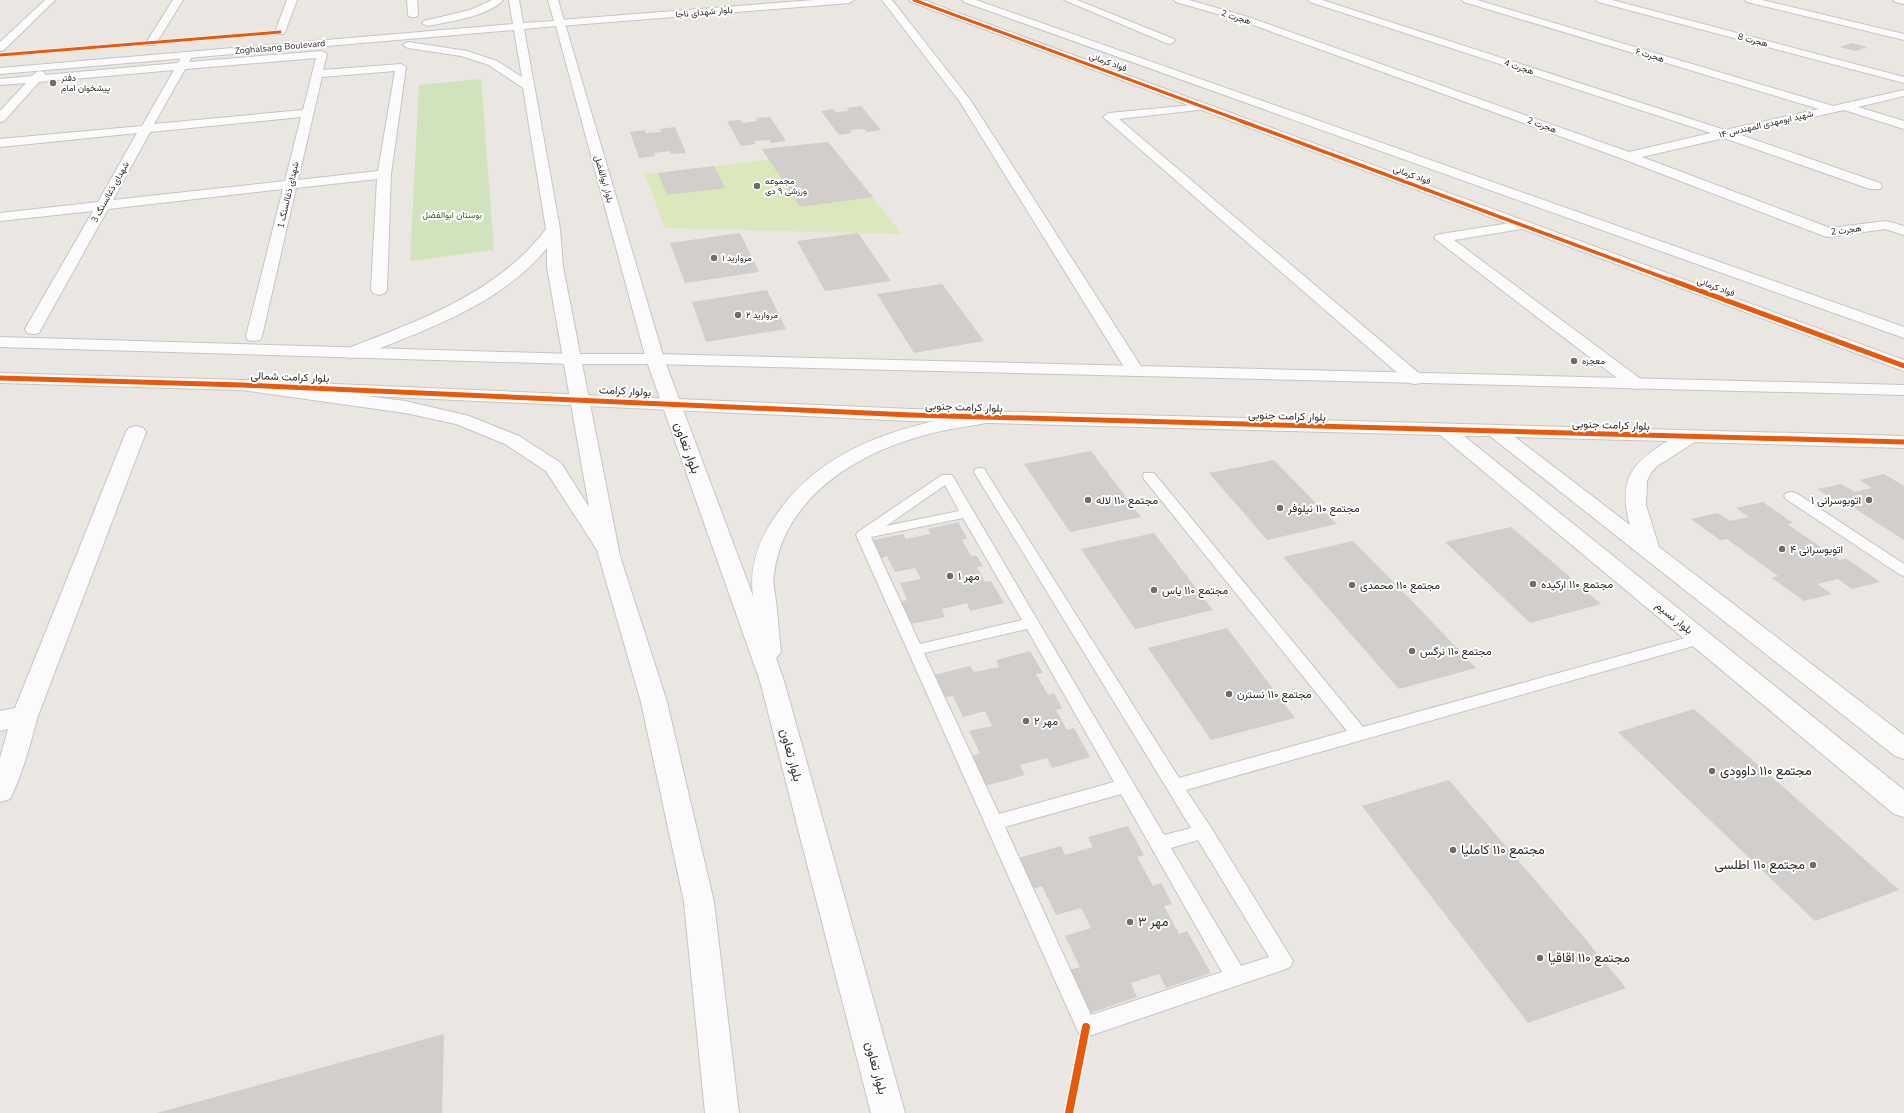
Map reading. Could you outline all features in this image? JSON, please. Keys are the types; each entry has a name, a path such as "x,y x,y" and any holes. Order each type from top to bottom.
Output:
{"street":[{"path":"0,48 50,0"},
{"path":"151,43 178,0"},
{"path":"280,32 292,0"},
{"path":"412,0 413,15"},
{"path":"404,29 451,18 491,5 498,0"},
{"path":"514,0 553,229 555,267 609,556 654,702 699,902 722,1113"},
{"name":"بلوار ابوالفضل","path":"553,0 656,358 671,404"},
{"name":"بلوار شهدای ناجا","path":"559,19 763,0"},
{"name":"بلوار شهدای ناجا","path":"559,19 849,0"},
{"path":"887,0 965,101 1135,371"},
{"name":"فواد کرمانی","path":"914,0 1904,366"},
{"name":"فواد کرمانی","path":"967,0 1904,333"},
{"path":"1069,0 1170,41"},
{"name":"هجرت 2","path":"1178,0 1245,19 1628,156 1829,233 1886,224 1904,231"},
{"name":"هجرت 4","path":"1313,0 1725,134 1875,186"},
{"name":"هجرت ۶","path":"1467,0 1904,126"},
{"name":"هجرت 8","path":"1601,0 1904,80"},
{"path":"1750,0 1904,37"},
{"path":"1898,0 1904,1"},
{"name":"Zoghalsang Boulevard","path":"323,49 518,23 559,19"},
{"name":"Zoghalsang Boulevard","path":"0,62 404,29 518,23"},
{"path":"0,82 185,61 323,49 418,46 463,54 493,64 529,87"},
{"name":"شهدای ذغالسنگ 1","path":"254,336 323,49"},
{"path":"0,71 46,67 185,61"},
{"name":"شهدای ذغالسنگ 3","path":"33,329 185,61"},
{"path":"0,118 46,67"},
{"path":"317,74 401,67 384,174 379,290"},
{"name":"شهید ابومهدی المهندس ۱۴","path":"1628,156 1904,93"},
{"path":"1203,107 1109,117 1415,379"},
{"path":"0,143 308,113"},
{"path":"0,218 384,174"},
{"path":"1522,225 1441,238 1636,384"},
{"path":"352,353 413,329 464,304 505,278 534,253 553,229"},
{"path":"0,342 571,359 656,358 1415,379 1904,390"},
{"name":"بلوار کرامت شمالی","path":"0,378 242,385 579,399"},
{"path":"0,392 54,380"},
{"path":"242,385 405,407 462,420 512,440 554,467 609,556"},
{"name":"بولوار کرامت","path":"579,399 671,404"},
{"name":"بلوار کرامت جنوبی","path":"671,404 987,418 1904,442"},
{"name":"بلوار تعاون","path":"671,404 772,681 888,1113"},
{"path":"772,681 762,573 767,550 776,529 788,509 804,491 824,475 845,460 869,448 920,430 987,418"},
{"name":"بلوار نسیم","path":"1445,430 1904,806"},
{"path":"0,791 14,756 25,716 136,432"},
{"path":"1496,432 1904,749"},
{"path":"1649,552 1635,502 1639,475 1649,462 1690,437"},
{"path":"1558,523 1553,517 1551,511 1554,506 1561,504 1581,504 1600,513"},
{"path":"0,721 25,716"}],"lane":[{"path":"863,535 1086,1027 1284,961 980,472"},
{"path":"1149,476 1359,734"},
{"path":"863,535 947,478 1236,977"},
{"path":"1790,496 1904,571"},
{"path":"863,535 968,513"},
{"path":"916,650 1031,623"},
{"path":"1175,786 1699,639"},
{"path":"994,823 1125,786"},
{"path":"1159,844 1204,831"}],"green space":[{"name":"بوستان ابوالفضل","path":"481,79 494,250 410,261 419,85"},
{"name":"مجموعه ورزشی ۹ دی","path":"828,142 902,234 665,228 645,174 768,160 762,149"}],"building":[{"path":"1852,43 1868,47 1855,51 1840,47"},
{"path":"861,106 881,130 867,132 864,129 850,130 852,133 839,135 821,111 833,109 836,112 849,111 847,108"},
{"path":"770,117 786,141 771,143 769,140 754,141 756,144 741,146 727,121 741,120 743,123 757,121 756,118"},
{"path":"675,127 686,153 671,154 669,151 654,153 655,156 639,158 630,132 645,130 646,133 661,132 660,129"},
{"path":"828,142 873,197 800,207 762,149"},
{"path":"714,166 725,188 667,195 658,173"},
{"name":"مروارید ۱","path":"740,233 759,272 685,283 670,243"},
{"path":"858,233 891,281 825,291 797,241"},
{"path":"942,284 984,341 914,353 877,294"},
{"name":"مروارید ۲","path":"767,290 786,329 706,342 692,302"},
{"name":"مجتمع ۱۱۰ لاله","path":"1091,451 1141,517 1070,532 1024,464"},
{"name":"مجتمع ۱۱۰ نیلوفر","path":"1274,460 1337,524 1267,540 1209,473"},
{"name":"اتوبوسرانی ۱","path":"1884,474 1904,486 1904,540 1854,508 1848,509 1817,489 1841,484 1855,492 1872,488 1860,480"},
{"name":"اتوبوسرانی ۴","path":"1763,502 1793,523 1787,524 1840,560 1846,558 1880,582 1852,589 1838,579 1817,584 1832,594 1804,601 1772,578 1778,576 1727,539 1720,540 1691,519 1718,513 1730,521 1749,517 1736,508"},
{"name":"مهر ۱","path":"958,522 967,538 962,540 971,556 976,555 983,566 977,567 985,582 991,581 1004,603 970,611 967,603 942,609 945,617 911,624 900,602 907,600 900,583 921,579 915,568 895,572 887,556 881,558 873,540 903,534 906,539 930,534 928,529"},
{"name":"مجتمع ۱۱۰ ارکیده","path":"1511,527 1601,604 1530,623 1445,542"},
{"name":"مجتمع ۱۱۰ یاس","path":"1154,533 1213,610 1135,629 1081,549"},
{"path":"1353,541 1476,668 1399,689 1283,557"},
{"name":"مجتمع ۱۱۰ نسترن","path":"1227,628 1295,718 1211,740 1148,648"},
{"name":"مهر ۲","path":"1030,651 1043,673 1036,674 1048,695 1054,693 1062,708 1056,710 1067,730 1074,728 1090,757 1052,768 1047,758 1020,765 1025,775 985,786 972,756 980,753 969,731 992,726 985,711 963,717 953,696 945,697 934,675 970,666 974,672 999,667 996,660"},
{"path":"1694,709 1899,890 1815,921 1618,732"},
{"path":"1449,780 1626,988 1528,1023 1362,806"},
{"name":"مهر ۳","path":"1128,826 1144,855 1137,857 1153,886 1161,883 1172,904 1164,906 1179,934 1187,931 1211,973 1166,988 1159,974 1131,983 1137,997 1090,1013 1070,970 1080,967 1065,936 1091,928 1081,908 1056,915 1042,886 1032,889 1018,858 1061,846 1065,855 1093,847 1088,837"},
{"path":"444,1034 442,1113 157,1113"}],"cycle path":[{"path":"914,0 1904,366"},
{"path":"0,55 280,32"},
{"path":"0,378 242,385 911,415 1904,442"},
{"path":"1069,1113 1086,1027"}],"place":[{"name":"دفتر پیشخوان امام","path":"53,83"},
{"name":"مجموعه ورزشی ۹ دی","path":"757,186"},
{"name":"مروارید ۱","path":"714,258"},
{"name":"مروارید ۲","path":"738,315"},
{"name":"معجزه","path":"1574,361"},
{"name":"مجتمع ۱۱۰ لاله","path":"1088,500"},
{"name":"اتوبوسرانی ۱","path":"1869,500"},
{"name":"مجتمع ۱۱۰ نیلوفر","path":"1280,508"},
{"name":"اتوبوسرانی ۴","path":"1782,549"},
{"name":"مهر ۱","path":"950,576"},
{"name":"مجتمع ۱۱۰ ارکیده","path":"1533,584"},
{"name":"مجتمع ۱۱۰ محمدی","path":"1352,585"},
{"name":"مجتمع ۱۱۰ یاس","path":"1154,590"},
{"name":"مجتمع ۱۱۰ نرگس","path":"1412,651"},
{"name":"مجتمع ۱۱۰ نسترن","path":"1229,694"},
{"name":"مهر ۲","path":"1026,721"},
{"name":"مجتمع ۱۱۰ داوودی","path":"1712,771"},
{"name":"مجتمع ۱۱۰ کاملیا","path":"1453,850"},
{"name":"مجتمع ۱۱۰ اطلسی","path":"1813,865"},
{"name":"مهر ۳","path":"1130,922"},
{"name":"مجتمع ۱۱۰ اقاقیا","path":"1540,958"}]}
